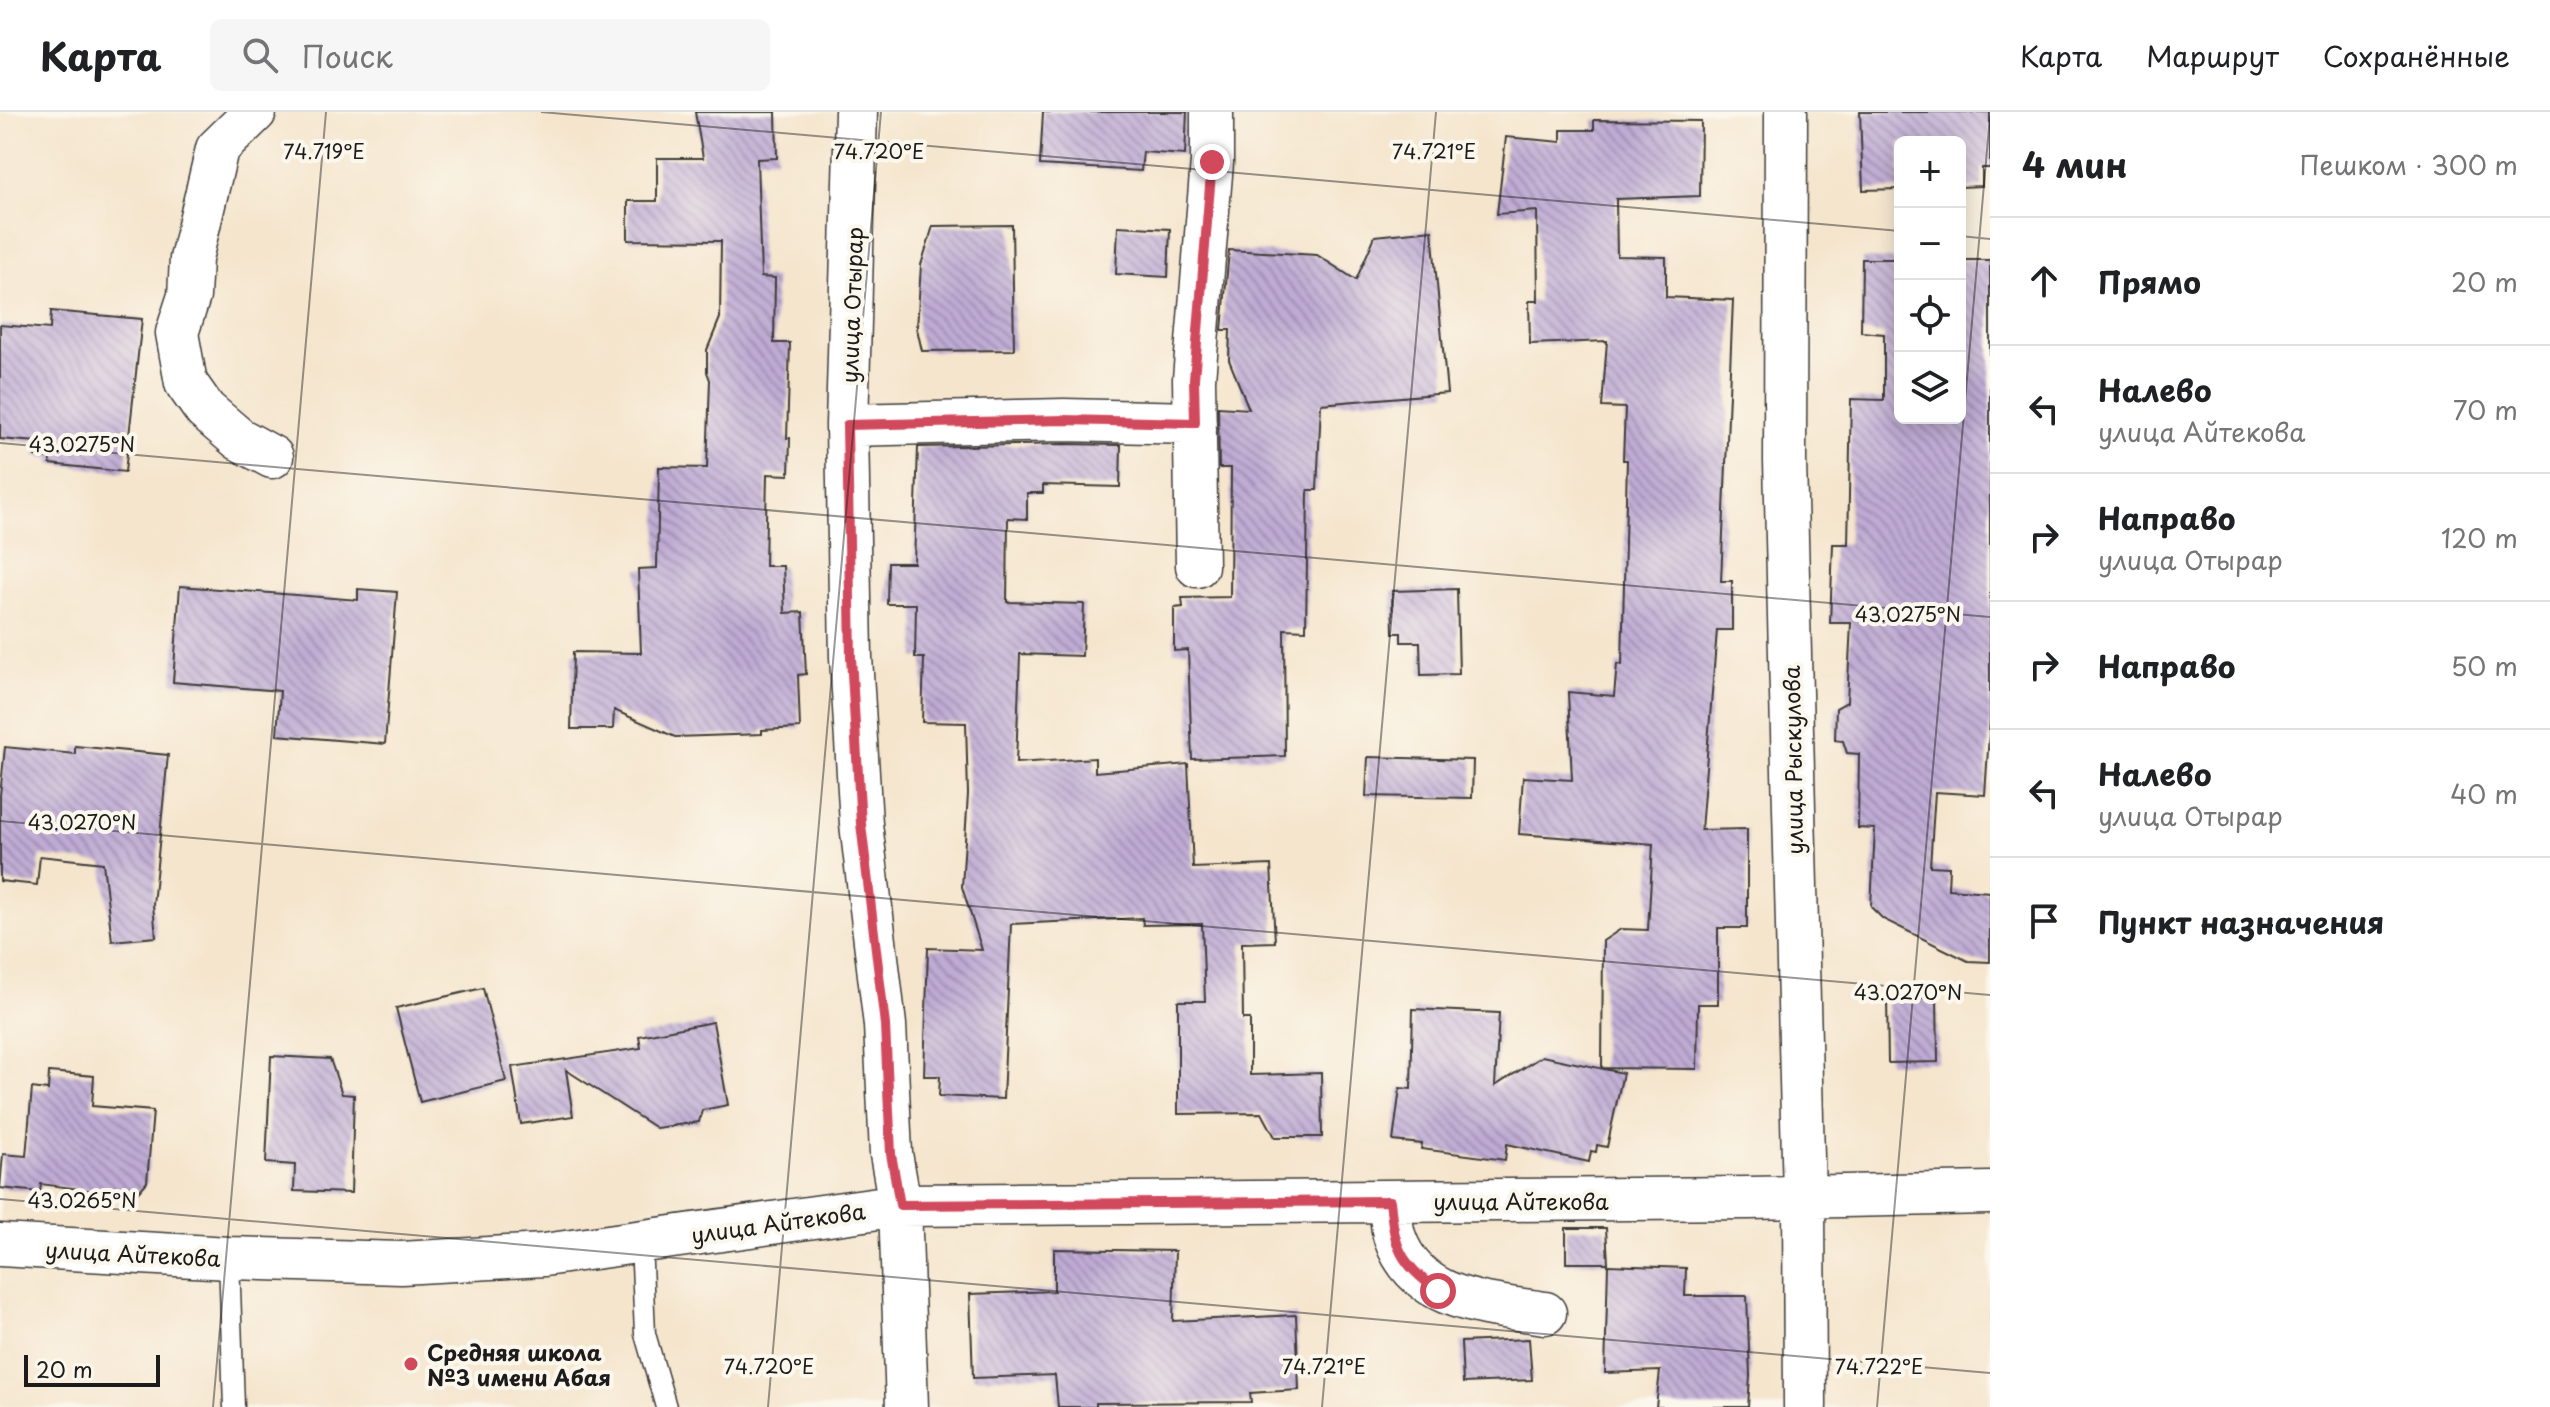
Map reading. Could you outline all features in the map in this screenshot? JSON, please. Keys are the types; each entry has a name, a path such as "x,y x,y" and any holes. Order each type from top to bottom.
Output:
{"street":[{"path":"255,112 217,149 191,259 189,296 177,333 186,383 205,410 239,439 272,457"},
{"name":"улица Отырар","path":"856,112 847,425 851,657 861,824 885,1025 891,1154 900,1205 907,1407"},
{"path":"1197,566 1194,379 1212,162 1212,112"},
{"name":"улица Рыскулова","path":"1786,112 1785,461 1804,1196 1805,1407"},
{"path":"847,425 1064,420 1195,423"},
{"name":"улица Айтекова","path":"0,1245 229,1258 401,1263 544,1255 900,1205 1990,1193"},
{"path":"1390,1201 1394,1236 1410,1269 1438,1291 1545,1313"}],"lane":[{"path":"641,1241 645,1334 666,1407"},
{"path":"229,1258 234,1407"}],"building":[{"path":"695,112 776,112 777,158 757,159 761,277 775,278 774,343 790,343 787,438 790,438 789,475 767,474 765,566 783,566 785,613 803,612 806,674 798,675 800,728 762,730 762,734 675,737 614,710 613,729 571,729 573,652 641,653 638,569 657,568 659,467 707,468 710,380 707,350 720,318 721,241 628,240 628,201 657,201 657,158 703,158"},
{"path":"1043,112 1187,112 1185,155 1143,152 1141,171 1040,165"},
{"path":"1860,112 1990,112 1990,168 1982,168 1982,186 1966,187 1966,136 1894,136 1894,189 1863,190"},
{"path":"1594,120 1701,121 1700,196 1616,199 1617,256 1666,257 1666,297 1733,300 1721,581 1732,581 1732,630 1717,630 1701,830 1747,829 1747,928 1718,928 1718,1004 1698,1004 1697,1069 1602,1068 1603,941 1621,929 1648,930 1653,844 1519,834 1523,777 1572,780 1568,692 1614,696 1617,664 1622,665 1627,460 1623,460 1625,408 1602,407 1607,341 1530,344 1529,301 1538,301 1537,211 1497,214 1506,137 1561,142 1561,130 1594,130"},
{"path":"1012,225 1014,350 922,351 917,329 921,265 933,226"},
{"path":"1118,226 1170,229 1168,277 1116,274"},
{"path":"1432,230 1447,393 1321,404 1317,490 1308,490 1306,630 1284,629 1285,756 1192,759 1188,650 1174,651 1174,608 1183,607 1182,598 1230,597 1231,468 1219,468 1218,407 1249,409 1229,360 1230,330 1222,330 1229,250 1317,255 1356,280 1375,236"},
{"path":"1862,259 1894,259 1894,424 1966,424 1966,260 1990,260 1990,719 1985,795 1935,792 1930,866 1949,867 1948,889 1990,892 1990,962 1968,961 1883,919 1871,907 1875,829 1858,828 1859,754 1847,753 1843,741 1835,740 1836,708 1847,702 1851,623 1830,623 1833,544 1848,544 1851,399 1884,400 1884,334 1861,332"},
{"path":"51,311 142,319 125,472 50,464 50,458 35,456 37,442 0,439 0,325 50,329"},
{"path":"1121,445 1120,487 1043,485 1043,493 1027,493 1027,519 1008,518 1007,602 1084,604 1082,656 1020,654 1016,763 1095,758 1095,772 1188,764 1193,868 1271,865 1275,942 1242,943 1243,1019 1250,1019 1250,1075 1321,1073 1322,1137 1275,1137 1262,1113 1178,1114 1178,1001 1205,1001 1202,924 1143,925 1142,918 1011,924 1003,1099 939,1096 940,1076 924,1076 928,948 982,950 962,887 968,794 966,723 922,722 924,658 915,658 916,604 887,604 888,563 914,563 918,447"},
{"path":"180,586 358,600 358,589 397,592 385,744 277,735 280,691 173,682"},
{"path":"1457,589 1459,674 1421,675 1420,642 1401,642 1401,633 1393,633 1392,591"},
{"path":"75,746 168,755 153,905 156,937 112,941 103,863 40,856 37,885 0,881 0,795 5,747 75,754"},
{"path":"1368,757 1473,760 1472,798 1366,796"},
{"path":"483,988 506,1081 420,1102 396,1008"},
{"path":"1887,998 1937,998 1938,1062 1888,1063"},
{"path":"1413,1009 1499,1013 1495,1086 1542,1056 1623,1073 1607,1147 1597,1145 1596,1152 1591,1151 1589,1162 1507,1144 1505,1160 1421,1149 1422,1144 1393,1141 1400,1088 1411,1089"},
{"path":"713,1022 728,1105 702,1110 699,1122 656,1128 566,1070 573,1116 521,1124 512,1067 641,1048 639,1036"},
{"path":"271,1056 330,1059 342,1094 354,1095 351,1193 294,1191 295,1165 266,1163"},
{"path":"49,1072 94,1076 92,1106 153,1111 147,1182 135,1196 41,1184 40,1192 0,1188 3,1154 26,1156 32,1088 48,1090"},
{"path":"1566,1228 1606,1228 1608,1263 1566,1263"},
{"path":"1054,1249 1175,1251 1173,1321 1296,1315 1299,1390 1250,1393 1251,1402 1096,1403 1096,1407 1058,1407 1055,1375 973,1378 970,1294 1054,1291"},
{"path":"1608,1265 1686,1268 1685,1296 1747,1296 1748,1407 1656,1407 1660,1371 1605,1373"},
{"path":"1529,1339 1532,1380 1463,1383 1461,1342"}],"place":[{"name":"Средняя школа №3 имени Абая","path":"411,1364"}],"route":[{"path":"1212,162 1194,379 1195,423 1064,420 847,425 851,657 861,824 885,1025 891,1154 900,1205 1390,1201 1394,1236 1410,1269 1438,1291"}]}
